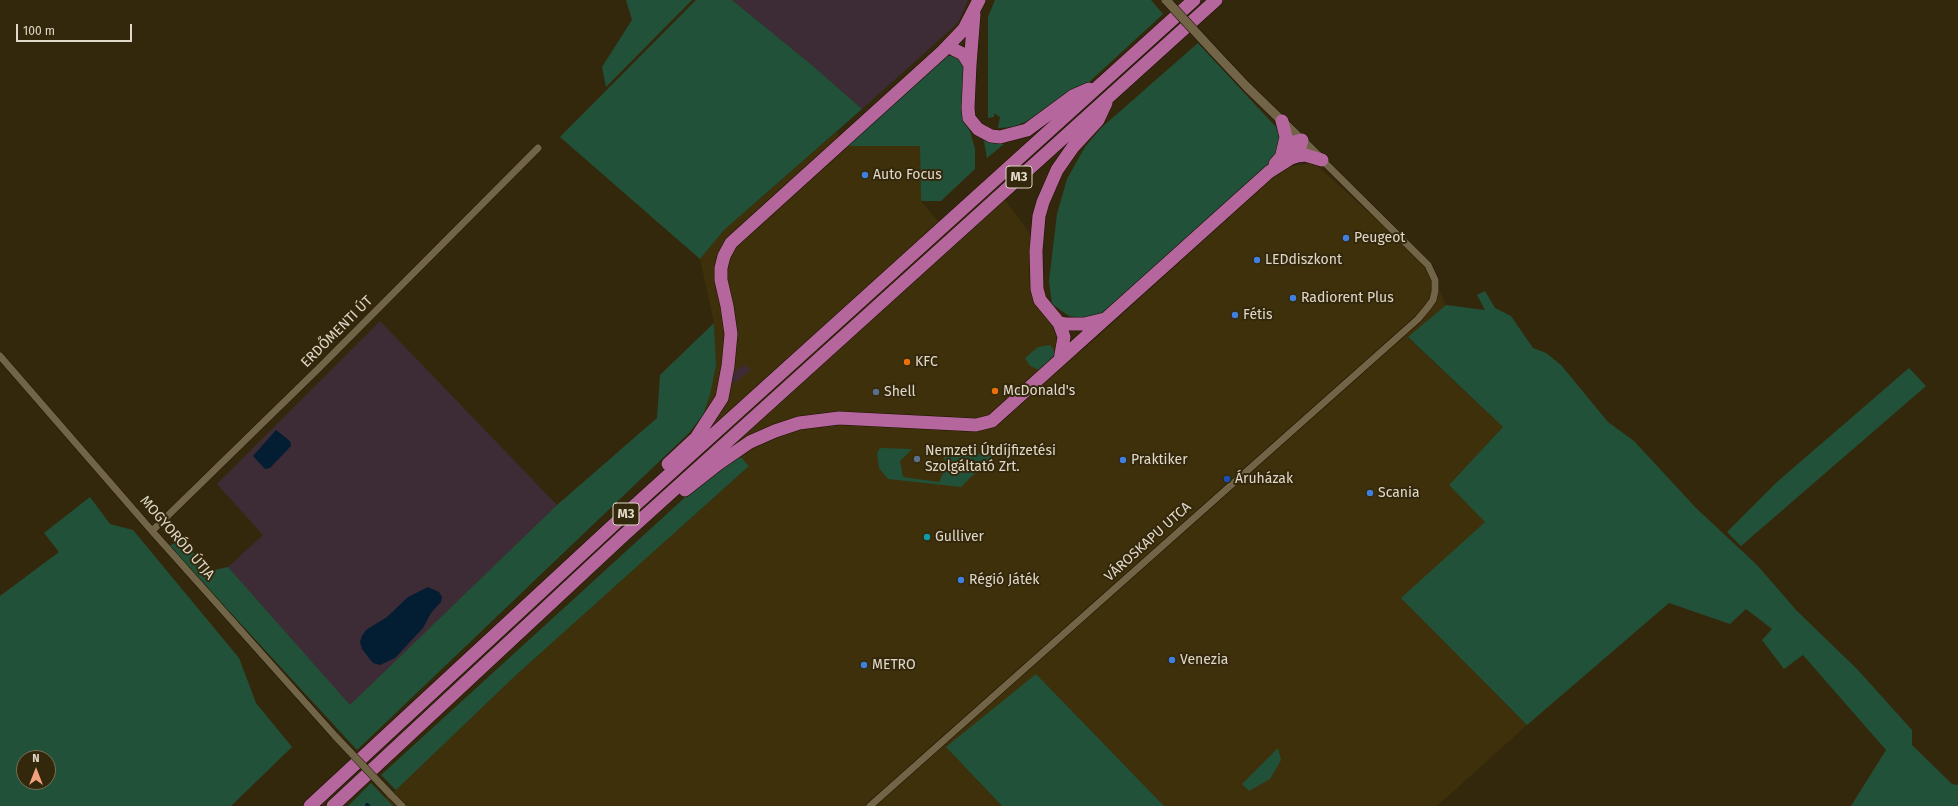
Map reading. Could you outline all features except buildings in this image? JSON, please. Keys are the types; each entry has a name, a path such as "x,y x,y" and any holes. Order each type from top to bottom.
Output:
{"highway":[{"name":"M3","path":"310,806 622,517 1194,0"},
{"name":"M3","path":"333,806 624,534 1216,0"},
{"path":"977,5 972,35 969,118 974,126 984,133 1000,137 1027,130 1073,96 1098,86"},
{"path":"948,50 964,29 977,5"},
{"path":"622,517 639,492 696,438 722,398 728,366 731,334 721,280 721,268 724,256 731,243 948,50 972,35"},
{"path":"948,50 963,54 970,65"},
{"path":"1080,342 1078,335 1063,326 1040,300 1037,289 1036,251 1039,216 1043,202 1057,170 1073,147 1098,120 1110,96"},
{"path":"1282,121 1286,137 1286,156"},
{"path":"624,534 653,516 718,464 750,442 795,424 830,419 848,419 976,425 988,423 997,418 1269,172 1286,156 1294,142 1302,140"},
{"path":"1286,156 1305,155 1322,160"},
{"path":"1063,326 1090,323 1106,319"},
{"path":"1060,360 1064,337 1063,326"}],"street":[{"path":"1166,0 1215,53 1322,160"},
{"name":"ERDŐMENTI ÚT","path":"152,531 325,362 538,148"},
{"name":"VÁROSKAPU UTCA","path":"870,806 1418,319 1433,300 1435,291 1434,280 1428,265 1322,160"},
{"name":"MOGYORÓD ÚTJA","path":"0,356 152,531 336,737 402,806"}],"shaded area":[{"path":"732,0 968,0 958,23 862,109 813,66"},
{"path":"836,132 847,146 920,146 921,201 945,229 995,187 1034,239 1044,311 1082,351 1284,167 1314,163 1427,265 1446,305 1408,338 1503,427 1449,485 1486,522 1402,598 1527,725 1437,806 1164,806 1036,674 950,751 1002,806 393,806 385,798 396,790 515,676 749,466 703,415 710,395 716,364 714,323 700,259 724,230"},
{"path":"380,321 557,505 350,706 228,567 263,535 217,484"},
{"path":"745,364 751,370 735,383 731,379 731,374"}],"green space":[{"path":"626,0 692,0 606,87 602,67 632,20"},
{"path":"696,0 732,0 813,66 862,109 724,230 700,259 560,137"},
{"path":"995,0 1151,0 1163,14 1087,84 1034,118 1013,127 998,128 1000,117 994,113 994,117 988,118 988,17"},
{"path":"1198,43 1276,127 1280,134 1279,147 1273,159 1244,188 1106,312 1090,319 1069,316 1052,304 1049,281 1057,214 1067,179 1085,147 1101,128"},
{"path":"947,56 958,56 967,66 964,110 975,149 975,169 941,201 921,201 920,146 847,146"},
{"path":"983,136 992,142 1004,144 987,158"},
{"path":"1485,291 1495,308 1511,316 1533,348 1546,353 1561,365 1608,422 1634,441 1696,508 1757,565 1797,611 1857,669 1912,730 1912,745 1952,784 1958,785 1958,806 1851,806 1886,750 1803,655 1784,669 1762,640 1772,629 1746,609 1730,624 1669,603 1527,725 1401,598 1485,522 1449,485 1503,427 1408,337 1446,305 1485,310 1477,295"},
{"path":"714,323 716,365 710,395 703,415 689,433 357,750 169,546 181,539 210,571 228,567 350,705 557,505 657,418 660,375"},
{"path":"1050,345 1056,353 1054,356 1039,370 1030,366 1025,358 1038,347"},
{"path":"1909,368 1926,386 1741,546 1727,532 1777,482"},
{"path":"880,448 912,449 900,461 903,477 939,482 947,465 941,451 993,455 961,487 888,479 879,468 877,453"},
{"path":"739,455 749,466 515,676 396,790 381,775 692,491"},
{"path":"90,497 110,524 133,530 239,658 256,703 292,747 231,806 0,806 0,596 59,552 44,533"},
{"path":"1036,674 1164,806 1002,806 946,747"},
{"path":"1278,748 1281,760 1270,779 1249,791 1242,784"},
{"path":"371,783 393,806 348,806"}],"water":[{"path":"276,430 290,441 291,446 270,468 265,469 253,456"},
{"path":"428,587 439,592 442,597 441,602 431,613 423,628 395,658 380,665 373,663 362,649 360,642 366,630 387,617 408,597"}],"waterway":[{"path":"366,806 367,804 369,806"}],"place":[{"name":"Auto Focus","path":"865,175"},
{"name":"Peugeot","path":"1346,238"},
{"name":"LEDdiszkont","path":"1257,260"},
{"name":"Radiorent Plus","path":"1293,298"},
{"name":"Fétis","path":"1235,315"},
{"name":"KFC","path":"907,362"},
{"name":"McDonald's","path":"995,391"},
{"name":"Shell","path":"876,392"},
{"name":"Nemzeti Útdíjfizetési Szolgáltató Zrt.","path":"917,459"},
{"name":"Praktiker","path":"1123,460"},
{"name":"Áruházak","path":"1227,479"},
{"name":"Scania","path":"1370,493"},
{"name":"Gulliver","path":"927,537"},
{"name":"Régió Játék","path":"961,580"},
{"name":"Venezia","path":"1172,660"},
{"name":"METRO","path":"864,665"}]}
